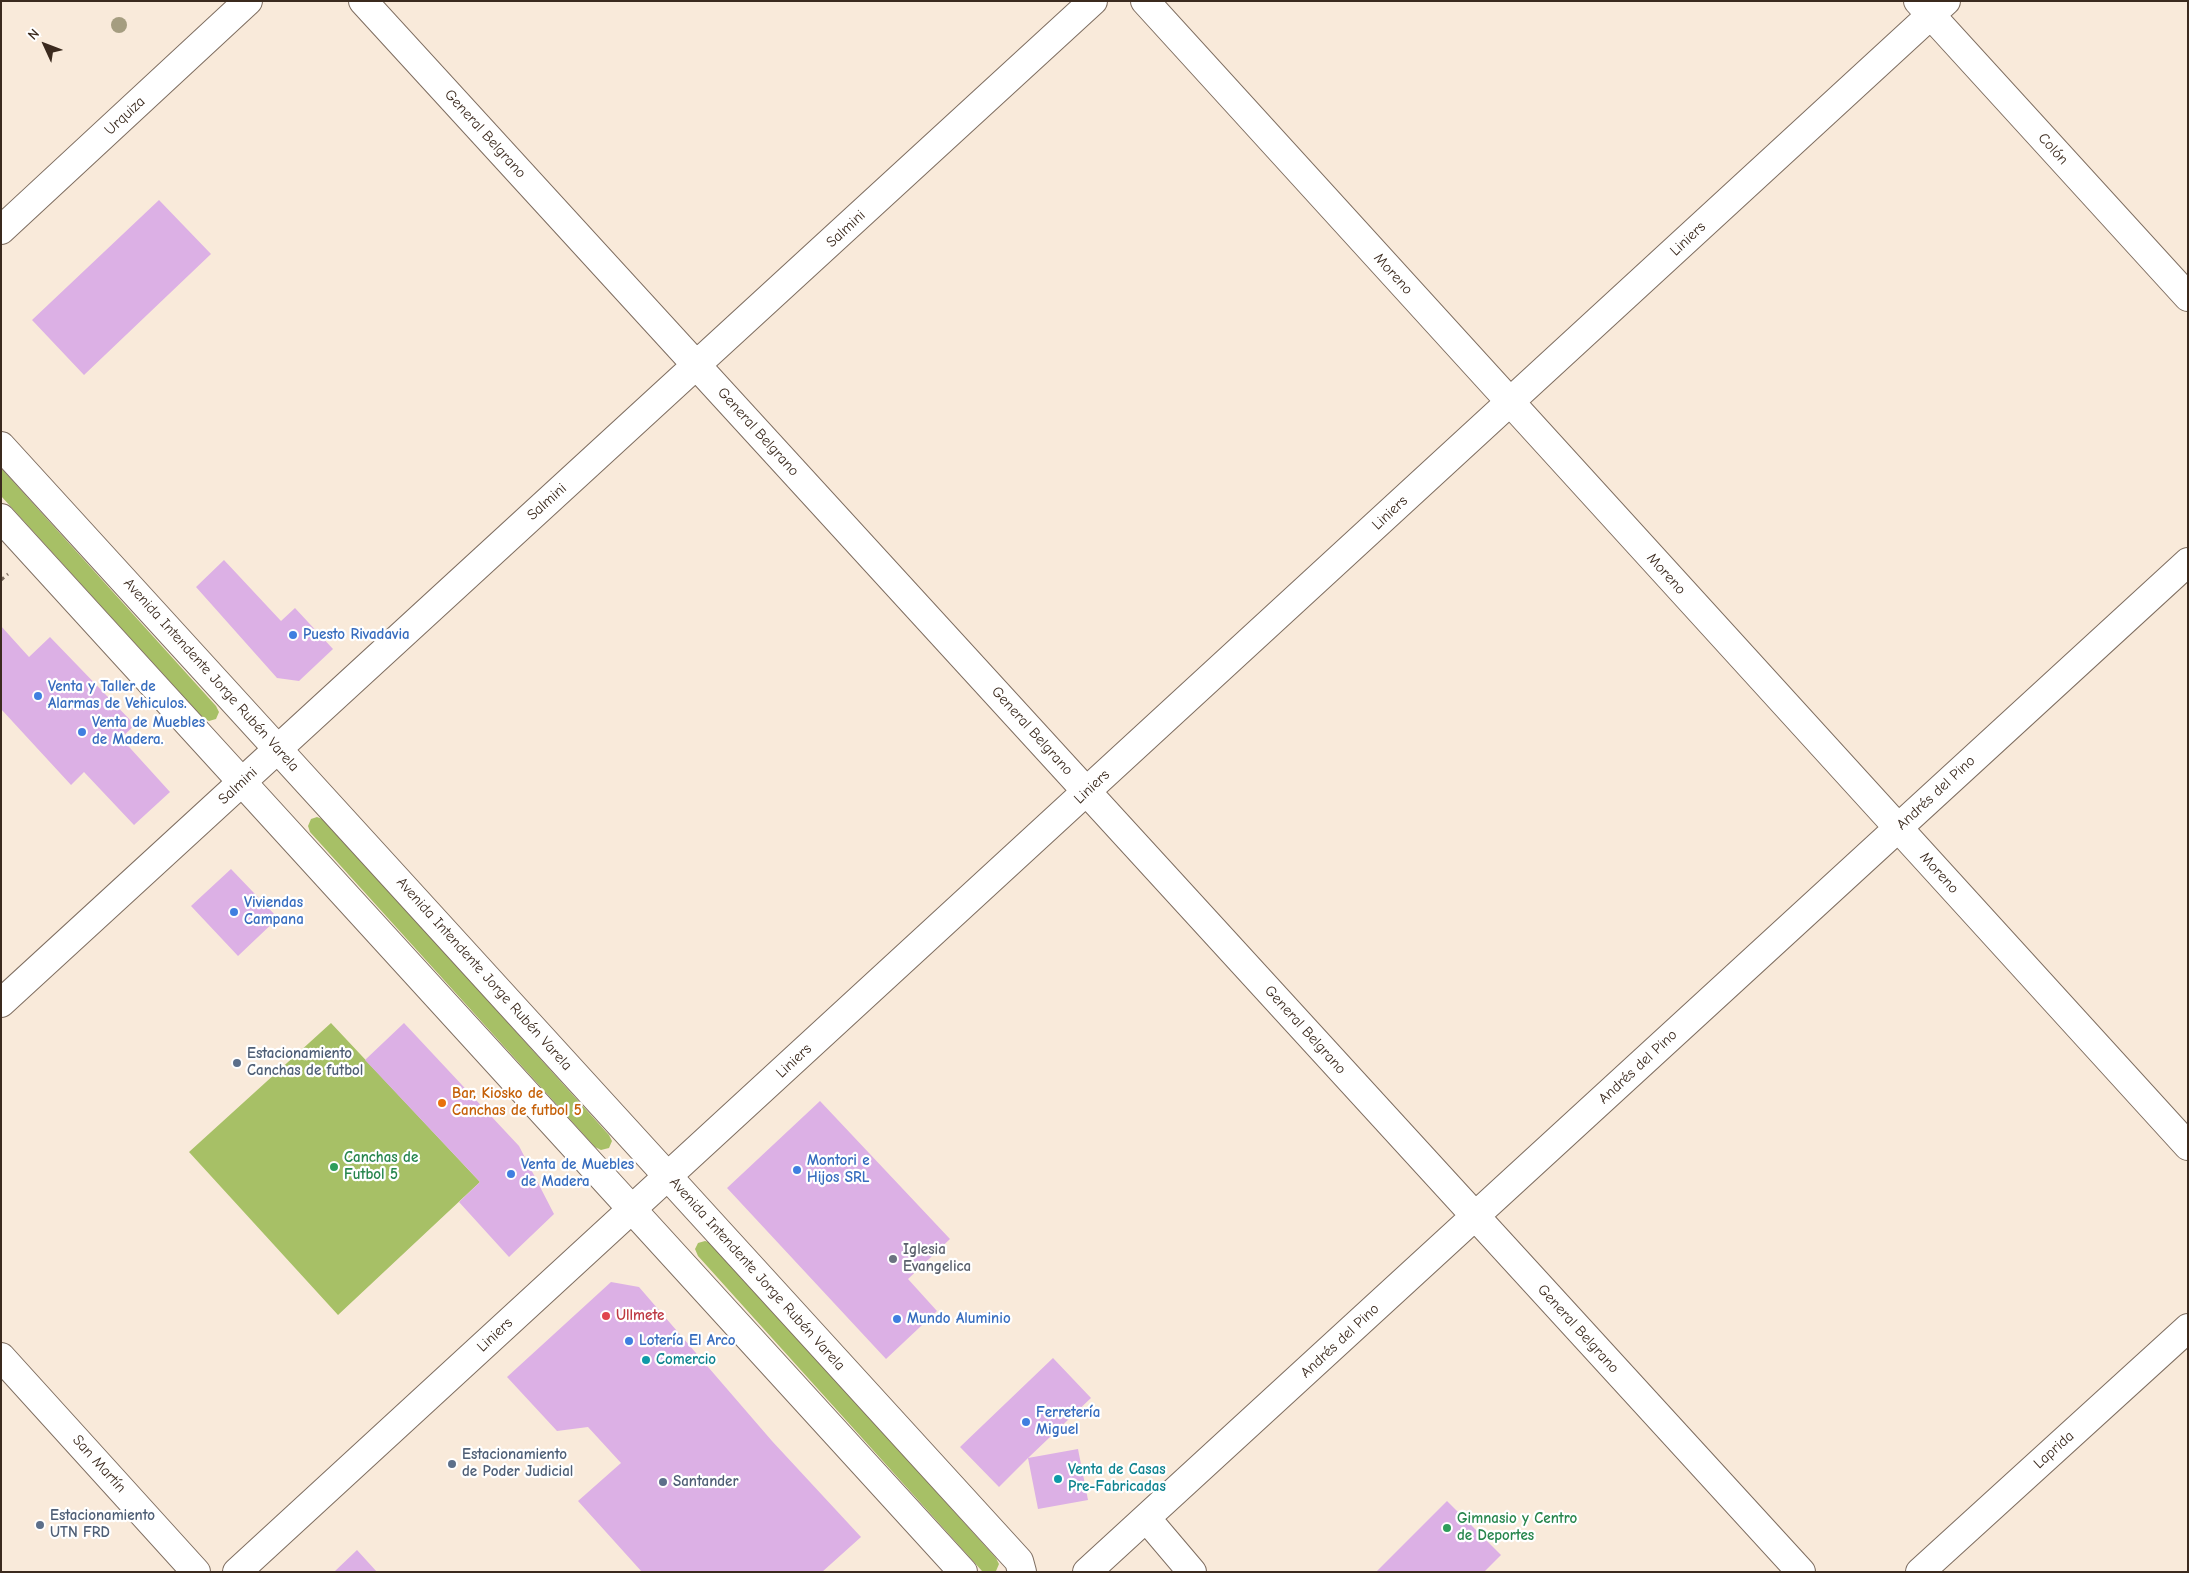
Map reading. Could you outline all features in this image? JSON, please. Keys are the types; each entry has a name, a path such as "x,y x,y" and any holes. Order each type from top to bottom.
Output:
{"street":[{"name":"Urquiza","path":"1,230 248,1"},
{"name":"General Belgrano","path":"363,1 1801,1572"},
{"name":"Salmini","path":"1,1003 1093,1"},
{"name":"Moreno","path":"1145,1 2188,1146"},
{"name":"Liniers","path":"236,1572 1510,402 1932,6"},
{"name":"Colón","path":"1932,6 2188,298"},
{"name":"Avenida Intendente Jorge Rubén Varela","path":"1,446 1019,1561 1022,1572"},
{"path":"1,518 963,1572"},
{"name":"Andrés del Pino","path":"1087,1572 1147,1519 2188,562"},
{"name":"Laprida","path":"1920,1572 2188,1328"},
{"name":"San Martín","path":"1,1357 196,1572"},
{"path":"1147,1519 1192,1572"}],"green space":[{"path":"1,468 216,706 219,712 216,719 209,721 203,718 1,496"},
{"path":"317,817 325,820 609,1135 612,1141 609,1148 601,1150 595,1147 310,832 308,826 311,819"},
{"name":"Canchas de Futbol 5","path":"331,1023 480,1182 338,1315 189,1152"},
{"path":"705,1241 712,1243 996,1558 999,1564 996,1571 982,1571 698,1256 695,1249 698,1243"}],"building":[{"path":"159,200 211,254 84,375 32,320"},
{"path":"224,560 281,621 295,608 333,649 299,681 277,678 196,587"},
{"path":"1,626 29,657 50,637 135,725 121,738 170,792 134,825 84,772 71,785 1,709"},
{"name":"Viviendas Campana","path":"231,869 278,918 238,956 191,906"},
{"name":"Bar, Kiosko de Canchas de futbol 5","path":"404,1023 519,1146 554,1214 509,1257 459,1202 480,1182 365,1060"},
{"path":"820,1101 950,1239 908,1279 937,1311 886,1359 727,1188"},
{"path":"611,1282 639,1287 772,1441 861,1537 822,1572 642,1572 578,1501 621,1463 588,1427 557,1431 507,1377"},
{"name":"Ferretería Miguel","path":"1053,1358 1091,1398 999,1487 960,1447"},
{"name":"Venta de Casas Pre-Fabricadas","path":"1078,1449 1088,1500 1038,1509 1028,1458"},
{"name":"Gimnasio y Centro de Deportes","path":"1447,1501 1501,1555 1484,1572 1376,1572"},
{"path":"357,1550 377,1572 334,1572"}],"place":[{"name":"Puesto Rivadavia","path":"293,635"},
{"name":"Venta y Taller de Alarmas de Vehiculos.","path":"38,696"},
{"name":"Venta de Muebles de Madera.","path":"82,732"},
{"name":"Viviendas Campana","path":"234,912"},
{"name":"Estacionamiento Canchas de futbol","path":"237,1063"},
{"name":"Bar, Kiosko de Canchas de futbol 5","path":"442,1103"},
{"name":"Canchas de Futbol 5","path":"334,1167"},
{"name":"Montori e Hijos SRL","path":"797,1170"},
{"name":"Venta de Muebles de Madera","path":"511,1174"},
{"name":"Iglesia Evangelica","path":"893,1259"},
{"name":"Ullmete","path":"606,1316"},
{"name":"Mundo Aluminio","path":"897,1319"},
{"name":"Lotería El Arco","path":"629,1341"},
{"name":"Comercio","path":"646,1360"},
{"name":"Ferretería Miguel","path":"1026,1422"},
{"name":"Estacionamiento de Poder Judicial","path":"452,1464"},
{"name":"Venta de Casas Pre-Fabricadas","path":"1058,1479"},
{"name":"Santander","path":"663,1482"},
{"name":"Estacionamiento UTN FRD","path":"40,1525"},
{"name":"Gimnasio y Centro de Deportes","path":"1447,1528"}]}
